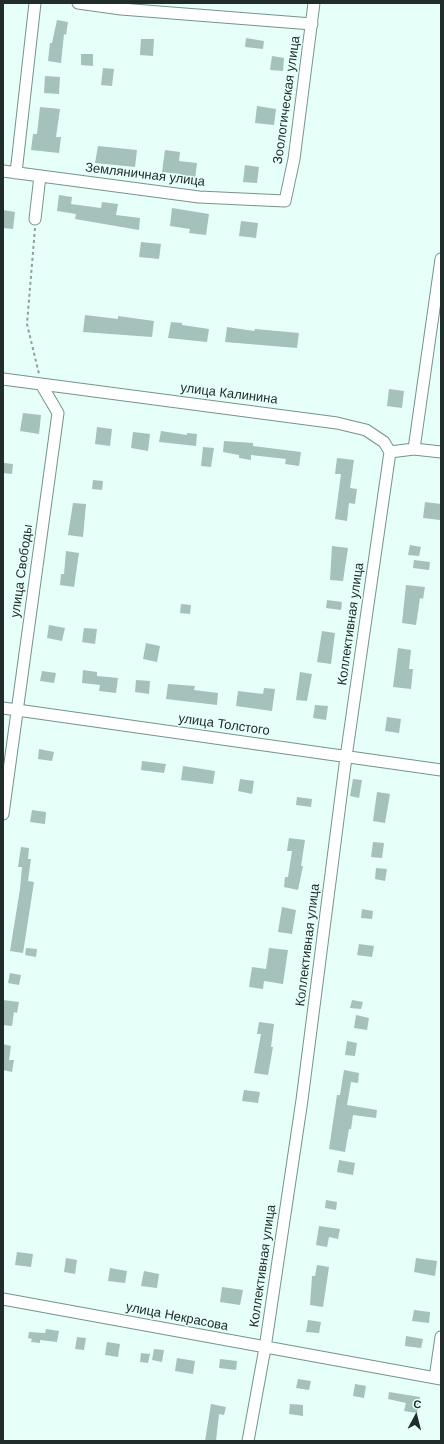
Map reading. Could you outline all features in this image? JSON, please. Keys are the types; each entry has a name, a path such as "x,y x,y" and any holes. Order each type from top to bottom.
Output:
{"street":[{"path":"16,173 35,3"},
{"path":"78,3 121,9 312,24"},
{"name":"Зоологическая улица","path":"285,201 294,159 314,3"},
{"name":"Земляничная улица","path":"3,171 199,197 285,201"},
{"path":"35,219 40,176"},
{"path":"414,449 441,259"},
{"name":"улица Калинина","path":"3,379 336,423 366,430 384,442 390,452"},
{"name":"улица Свободы","path":"3,814 58,413 41,384"},
{"path":"390,452 414,449 441,452"},
{"name":"Коллективная улица","path":"248,1441 265,1348 302,1100 346,757 390,452"},
{"name":"улица Толстого","path":"3,708 441,770"},
{"name":"улица Некрасова","path":"3,1299 438,1379"},
{"path":"438,1379 441,1337"}],"path":[{"path":"35,219 27,324 41,384"}],"building":[{"path":"57,20 68,22 66,35 64,34 61,63 48,61 50,43 52,43"},
{"path":"246,38 264,41 263,49 245,47"},
{"path":"141,39 154,39 153,56 140,55"},
{"path":"81,54 93,54 93,66 81,65"},
{"path":"272,56 284,58 283,71 270,70"},
{"path":"103,68 114,69 112,86 101,85"},
{"path":"45,76 60,77 59,94 44,93"},
{"path":"257,106 276,109 274,125 255,123"},
{"path":"40,107 60,109 56,137 61,137 59,153 31,150 33,134 37,134"},
{"path":"98,146 137,150 135,167 95,163"},
{"path":"165,150 180,152 179,161 197,163 195,179 180,177 181,174 162,172"},
{"path":"245,165 259,167 257,183 243,182"},
{"path":"59,195 72,197 71,204 101,208 102,202 118,204 116,215 140,218 139,230 75,219 76,214 57,211"},
{"path":"172,208 209,214 206,235 189,233 190,229 170,226"},
{"path":"3,210 15,212 13,229 3,228"},
{"path":"241,221 258,223 256,238 239,236"},
{"path":"141,242 161,244 159,259 139,257"},
{"path":"85,315 118,319 118,316 154,321 152,337 83,332"},
{"path":"171,322 209,329 207,342 168,338"},
{"path":"227,327 254,331 255,329 299,333 297,348 225,342"},
{"path":"389,389 404,391 402,408 387,406"},
{"path":"23,413 41,415 39,434 20,431"},
{"path":"97,427 112,429 110,446 95,444"},
{"path":"161,431 187,435 187,433 197,434 196,446 159,442"},
{"path":"133,432 150,434 148,451 131,448"},
{"path":"224,441 253,443 253,446 301,452 299,466 285,464 286,459 251,455 251,460 239,458 239,455 223,452"},
{"path":"203,447 214,448 211,467 201,466"},
{"path":"337,458 354,460 350,488 357,489 355,504 349,503 347,521 335,519 341,474 335,474"},
{"path":"4,463 13,464 12,474 3,473"},
{"path":"93,480 103,481 102,490 92,489"},
{"path":"425,502 441,504 440,520 423,518"},
{"path":"73,503 86,504 83,537 68,535"},
{"path":"410,545 421,547 419,556 408,555"},
{"path":"332,546 348,548 343,581 330,580"},
{"path":"66,551 79,553 74,587 60,585 61,574 64,574"},
{"path":"414,560 430,562 429,570 413,568"},
{"path":"406,585 425,587 423,599 420,598 416,625 402,623"},
{"path":"327,600 342,602 341,610 326,608"},
{"path":"181,604 191,605 190,614 180,613"},
{"path":"49,625 65,628 62,641 47,638"},
{"path":"84,628 97,629 95,644 82,642"},
{"path":"322,631 335,633 331,664 317,662"},
{"path":"146,643 160,646 157,662 143,659"},
{"path":"398,648 411,650 409,669 413,669 411,689 393,687"},
{"path":"83,670 97,672 97,676 118,678 116,693 99,691 100,685 82,683"},
{"path":"42,671 56,673 54,683 40,681"},
{"path":"300,672 312,674 307,701 296,700"},
{"path":"136,680 150,681 149,694 135,692"},
{"path":"168,684 195,686 194,690 218,693 217,705 166,699"},
{"path":"264,688 275,689 272,711 236,706 238,691 263,694"},
{"path":"315,705 328,706 326,720 313,718"},
{"path":"387,717 401,719 399,733 385,731"},
{"path":"39,749 54,752 52,761 38,759"},
{"path":"142,761 166,764 164,773 141,770"},
{"path":"183,766 215,771 213,784 181,780"},
{"path":"240,779 254,781 252,794 238,791"},
{"path":"353,779 362,780 359,798 350,796"},
{"path":"377,792 390,794 385,823 373,821"},
{"path":"297,797 312,799 311,807 296,805"},
{"path":"32,810 46,812 45,824 30,822"},
{"path":"289,838 305,840 301,866 303,866 298,890 284,887 285,877 288,877 292,851 287,851"},
{"path":"373,842 384,843 382,858 371,857"},
{"path":"21,847 29,848 28,859 31,859 28,881 34,882 23,953 10,951 20,889 22,867 18,867"},
{"path":"376,868 387,869 385,881 375,879"},
{"path":"282,907 296,910 292,934 278,932"},
{"path":"362,909 373,911 372,919 361,918"},
{"path":"359,944 374,946 372,957 357,955"},
{"path":"26,948 37,949 36,957 25,955"},
{"path":"269,948 288,950 283,984 264,981 263,989 249,987 252,967 266,969"},
{"path":"10,973 21,975 19,985 8,983"},
{"path":"3,1000 19,1002 17,1013 14,1012 12,1026 3,1025"},
{"path":"352,1000 363,1002 361,1009 350,1008"},
{"path":"356,1015 369,1018 367,1030 354,1028"},
{"path":"259,1022 274,1024 271,1047 273,1047 268,1075 254,1073 261,1034 257,1034"},
{"path":"347,1041 357,1043 355,1056 345,1055"},
{"path":"3,1044 11,1046 9,1060 14,1060 12,1072 3,1070"},
{"path":"344,1070 359,1073 358,1083 351,1082 347,1105 377,1110 376,1118 353,1115 345,1152 329,1149 337,1095 340,1095"},
{"path":"244,1090 260,1092 258,1103 242,1101"},
{"path":"339,1160 355,1163 353,1175 337,1172"},
{"path":"326,1200 337,1202 336,1210 325,1208"},
{"path":"319,1226 340,1229 338,1239 329,1237 327,1247 316,1245"},
{"path":"17,1252 33,1254 31,1267 15,1265"},
{"path":"66,1258 77,1260 75,1274 64,1272"},
{"path":"416,1258 437,1261 435,1276 414,1272"},
{"path":"317,1265 329,1267 323,1307 310,1305 312,1276 315,1276"},
{"path":"110,1268 127,1271 125,1283 108,1281"},
{"path":"144,1271 159,1274 157,1288 141,1286"},
{"path":"222,1287 243,1290 240,1305 220,1302"},
{"path":"414,1310 430,1312 429,1323 412,1321"},
{"path":"308,1320 321,1322 319,1333 306,1332"},
{"path":"46,1329 59,1331 57,1342 40,1340 40,1343 31,1342 32,1339 28,1338 29,1332 45,1333"},
{"path":"406,1336 423,1339 421,1348 405,1346"},
{"path":"77,1337 86,1338 84,1350 75,1349"},
{"path":"107,1342 120,1344 118,1357 105,1355"},
{"path":"154,1349 164,1350 162,1362 152,1360"},
{"path":"141,1353 150,1354 148,1363 140,1362"},
{"path":"177,1358 195,1361 193,1374 175,1371"},
{"path":"220,1359 237,1361 236,1370 219,1368"},
{"path":"298,1379 311,1381 309,1390 296,1388"},
{"path":"355,1384 366,1386 364,1398 353,1396"},
{"path":"389,1392 420,1397 417,1413 404,1411 406,1403 388,1399"},
{"path":"211,1404 226,1407 224,1415 219,1414 216,1441 205,1441"},
{"path":"290,1404 303,1405 303,1416 289,1414"}]}
